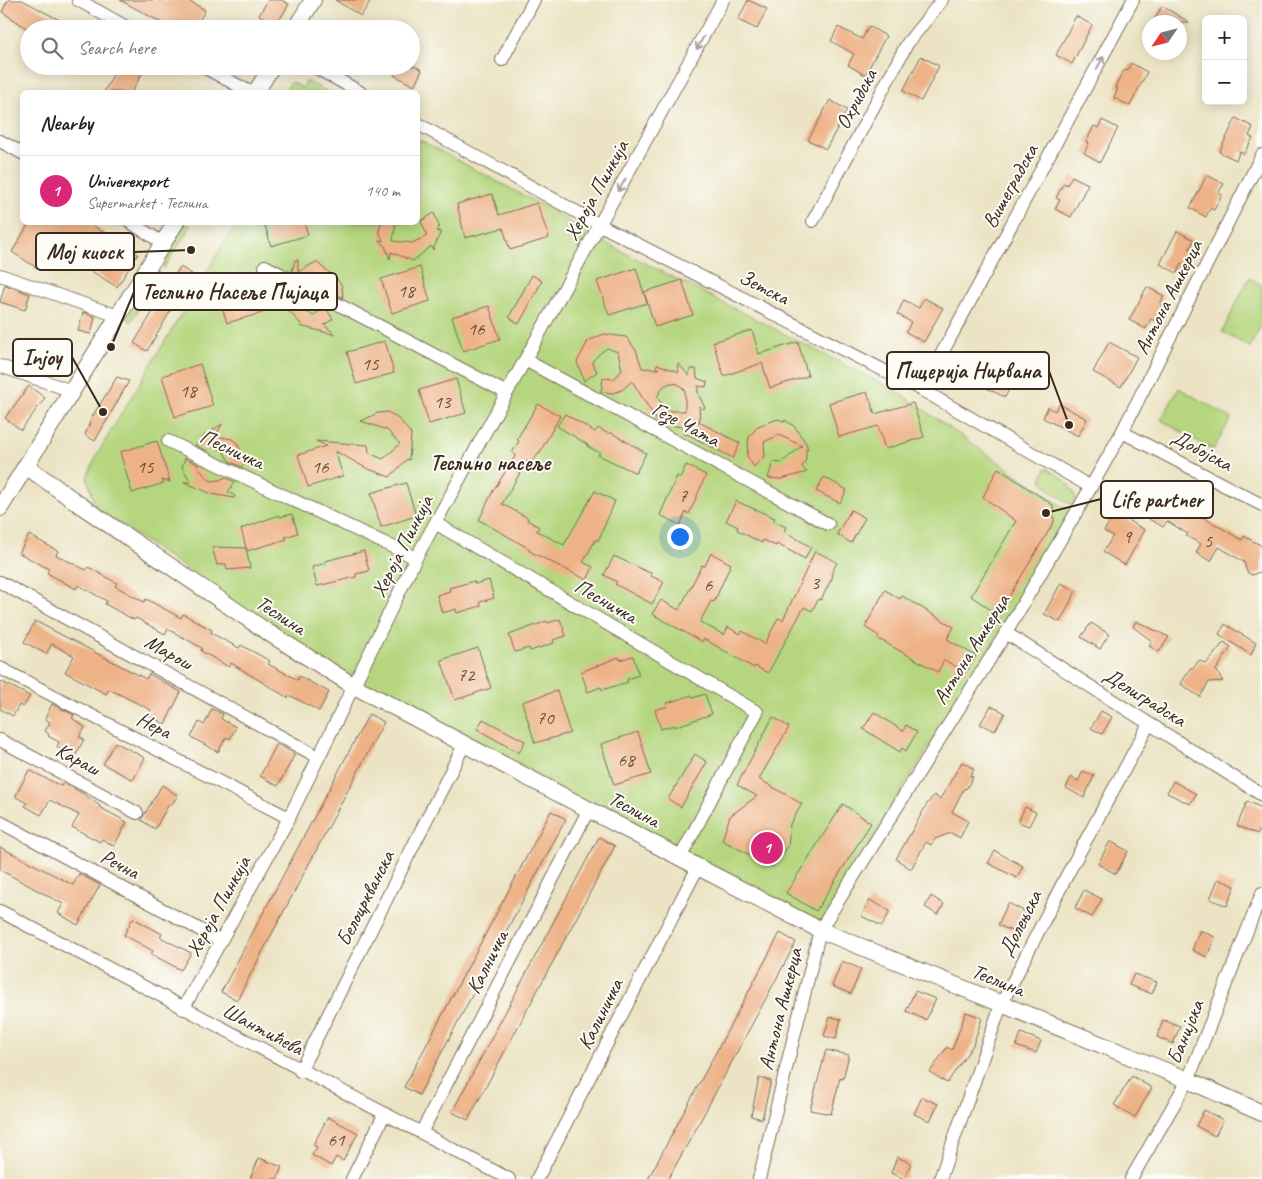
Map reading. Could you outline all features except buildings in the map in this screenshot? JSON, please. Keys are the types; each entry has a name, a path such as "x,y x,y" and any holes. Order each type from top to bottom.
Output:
{"street":[{"path":"78,0 114,20"},
{"path":"301,20 313,0"},
{"path":"502,60 534,0"},
{"name":"Хероја Пинкија","path":"183,1009 290,818 416,558 723,0"},
{"name":"Охридска","path":"813,222 908,44 942,0"},
{"name":"Вишеградска","path":"922,390 1133,0"},
{"path":"219,75 246,90"},
{"path":"257,90 266,75"},
{"path":"329,75 356,90"},
{"name":"Зетска","path":"420,125 600,225 922,390 1091,487"},
{"path":"0,141 20,152"},
{"name":"Антона Ашкерца","path":"759,1179 820,930 1006,633 1091,487 1122,432 1262,155"},
{"path":"135,225 163,243"},
{"path":"0,508 174,225"},
{"path":"265,266 507,393"},
{"path":"0,274 118,316"},
{"name":"Гезе Чата","path":"525,360 828,524"},
{"path":"0,366 72,391"},
{"name":"Добојска","path":"1122,432 1262,505"},
{"name":"Песничка","path":"168,441 416,558"},
{"name":"Теслина","path":"26,466 269,633 354,686 680,858 820,930 1188,1080 1262,1113"},
{"name":"Песничка","path":"435,523 757,712 680,858"},
{"name":"Марош","path":"0,582 318,757"},
{"name":"Делиградска","path":"1006,633 1262,795"},
{"name":"Нера","path":"0,668 290,818"},
{"name":"Долењска","path":"940,1179 1001,1005 1066,877 1149,724"},
{"name":"Караш","path":"0,740 137,813"},
{"name":"Белоцркванска","path":"300,1071 465,743"},
{"name":"Калничка","path":"421,1133 589,809"},
{"name":"Речна","path":"0,822 221,941"},
{"name":"Калиничка","path":"537,1179 698,867"},
{"name":"Банијска","path":"1131,1179 1188,1080 1262,893"},
{"name":"Шантићева","path":"0,911 300,1071 508,1179"},
{"path":"352,1179 384,1115"}],"green space":[{"path":"306,81 324,90 285,90 291,82 303,88"},
{"path":"420,140 545,207 600,240 898,392 1072,513 819,926 362,687 97,509 87,477 99,451 235,225 420,225"},
{"path":"182,225 191,226 164,268 158,264"},
{"path":"155,270 160,273 131,322 128,320 130,314"},
{"path":"1249,278 1262,285 1262,323 1250,347 1222,332"},
{"path":"1179,388 1231,418 1213,450 1161,420"},
{"path":"1046,468 1061,477 1068,484 1076,499 1071,505 1050,490 1041,479"}],"place":[{"name":"Мој киоск","path":"191,250"},
{"name":"Теслино Насеље Пијаца","path":"111,347"},
{"name":"Injoy","path":"103,412"},
{"name":"Пицерија Нирвана","path":"1069,425"},
{"name":"Life partner","path":"1046,513"},
{"name":"Univerexport","path":"767,848"}],"district":[{"name":"Теслино насеље","path":"490,462"}]}
